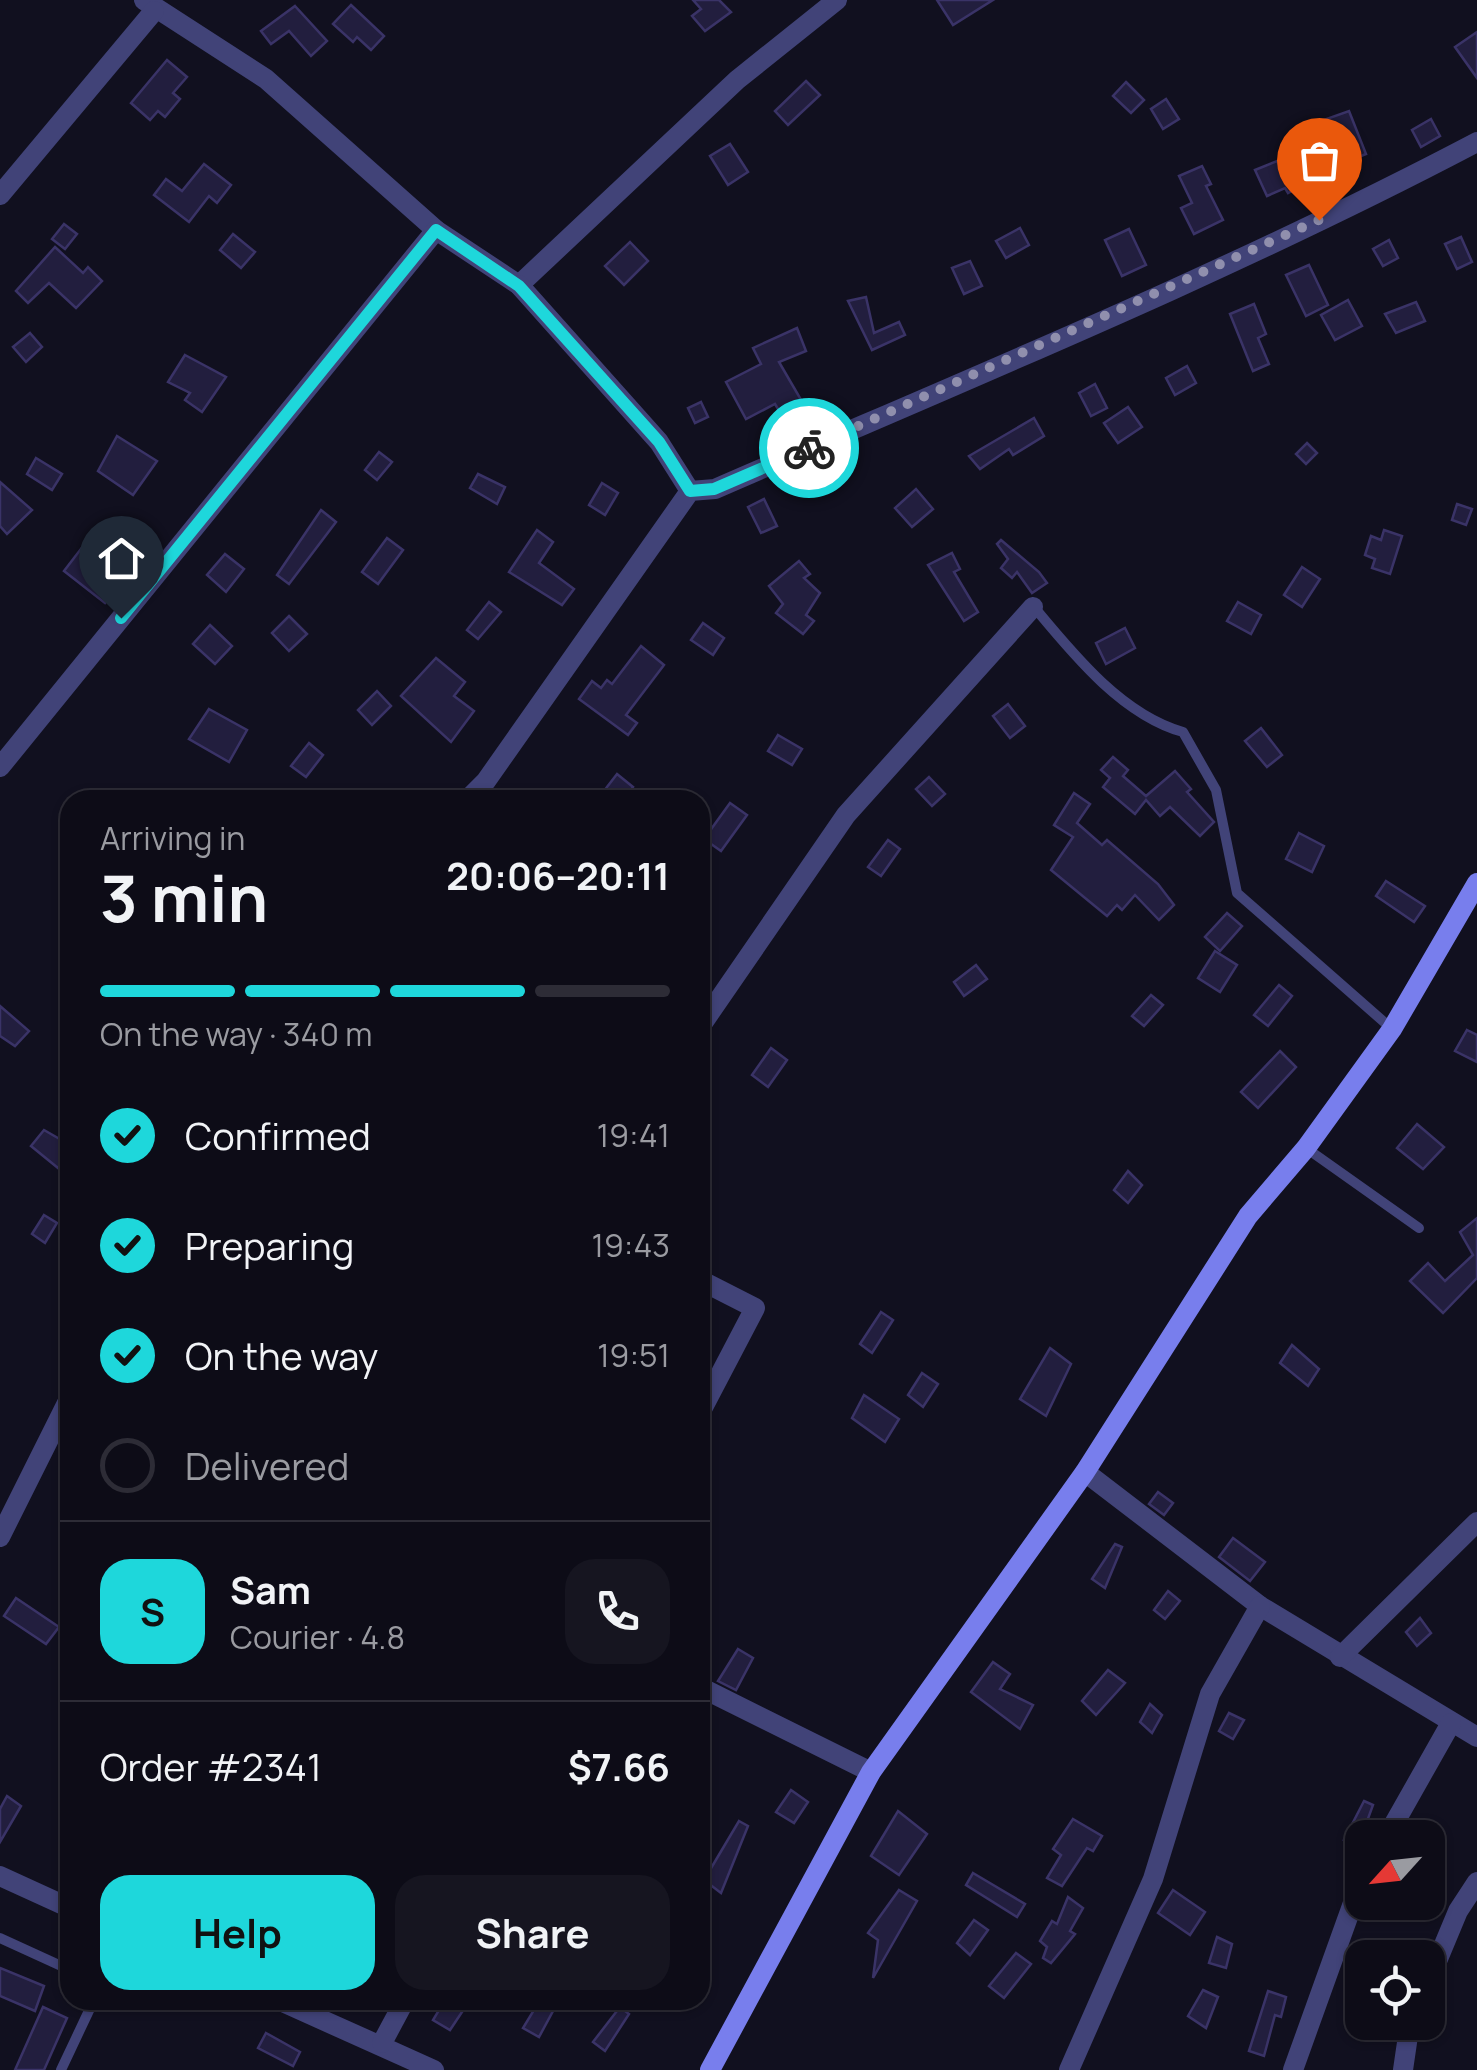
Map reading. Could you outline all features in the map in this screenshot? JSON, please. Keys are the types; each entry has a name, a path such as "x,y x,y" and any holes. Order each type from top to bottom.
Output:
{"street":[{"path":"519,286 737,80 836,0"},
{"path":"0,195 149,5 266,80 436,230 519,286 659,442 690,491"},
{"path":"690,491 714,489 970,378 1389,188 1477,142"},
{"path":"0,767 436,230"},
{"path":"477,790 690,491"},
{"path":"710,1012 846,815 1034,606"},
{"path":"710,2070 871,1772 1086,1472 1248,1216 1306,1148 1392,1029 1477,884"},
{"path":"710,1285 755,1308 710,1394"},
{"path":"0,1537 60,1417"},
{"path":"1086,1472 1260,1606 1477,1737"},
{"path":"1340,1657 1477,1522"},
{"path":"1069,2070 1153,1879 1210,1694 1260,1606"},
{"path":"710,1692 871,1772"},
{"path":"1396,1820 1451,1723"},
{"path":"0,1876 60,1903"},
{"path":"1445,1942 1458,1911 1477,1882"},
{"path":"1292,2070 1347,1920"},
{"path":"302,2010 382,2043 434,2070"},
{"path":"382,2043 400,2010"},
{"path":"1403,2070 1407,2040"}],"lane":[{"path":"1034,606 1084,666 1163,726 1183,732 1216,790 1238,893 1392,1029"},
{"path":"1306,1148 1419,1228"},
{"path":"0,1938 60,1965"},
{"path":"61,2070 89,2010"}],"building":[{"path":"693,0 719,0 731,12 705,31 692,16 701,9"},
{"path":"937,0 993,0 953,25"},
{"path":"351,5 384,36 371,50 357,37 353,42 333,24"},
{"path":"295,6 327,41 311,56 289,31 271,44 261,31"},
{"path":"1477,32 1477,78 1455,47"},
{"path":"167,60 187,77 173,93 180,99 165,117 158,111 150,120 131,103"},
{"path":"806,81 820,95 788,125 775,111"},
{"path":"1126,82 1144,100 1131,113 1113,96"},
{"path":"1166,99 1179,119 1163,129 1151,109"},
{"path":"1349,111 1366,154 1344,163 1332,133 1310,142 1304,127"},
{"path":"1431,119 1440,136 1421,147 1412,130"},
{"path":"730,144 748,172 728,185 710,156"},
{"path":"1277,161 1282,171 1297,163 1307,183 1288,193 1285,188 1267,196 1255,170"},
{"path":"204,164 231,185 217,203 209,196 189,222 154,195 166,179 182,191"},
{"path":"1202,166 1211,184 1206,186 1223,220 1194,234 1181,208 1192,203 1179,176"},
{"path":"64,224 77,234 65,249 52,239"},
{"path":"1020,228 1029,245 1006,258 996,241"},
{"path":"1129,229 1146,265 1122,276 1105,240"},
{"path":"233,234 255,252 241,268 220,250"},
{"path":"1461,237 1472,262 1457,269 1445,244"},
{"path":"1389,240 1398,258 1383,266 1373,249"},
{"path":"630,242 648,261 624,285 605,266"},
{"path":"55,247 83,273 88,267 102,281 76,308 49,283 28,303 16,291"},
{"path":"970,261 982,286 964,294 952,268"},
{"path":"1309,265 1328,305 1306,316 1286,275"},
{"path":"866,297 874,333 899,322 905,335 872,350 848,301"},
{"path":"1348,300 1362,326 1335,340 1321,315"},
{"path":"1416,302 1425,321 1396,333 1385,314"},
{"path":"1254,304 1266,334 1258,338 1269,364 1253,371 1230,314"},
{"path":"797,328 806,351 779,362 807,410 786,422 775,404 746,419 726,382 761,364 753,348"},
{"path":"30,333 42,347 26,362 13,347"},
{"path":"185,355 226,377 202,412 185,400 190,393 168,382"},
{"path":"1187,366 1196,383 1175,395 1166,378"},
{"path":"1095,384 1107,408 1091,416 1079,393"},
{"path":"701,402 708,417 695,423 688,408"},
{"path":"1128,407 1142,427 1118,443 1104,423"},
{"path":"1034,418 1044,436 1013,455 1009,449 980,469 969,456"},
{"path":"117,436 157,461 133,495 98,471"},
{"path":"1307,443 1317,453 1306,464 1296,454"},
{"path":"379,452 392,462 377,480 365,470"},
{"path":"36,458 62,474 52,490 27,474"},
{"path":"478,474 505,487 497,504 470,488"},
{"path":"0,482 32,510 7,534 0,526"},
{"path":"602,483 618,493 605,515 589,505"},
{"path":"916,489 933,509 912,527 895,508"},
{"path":"764,499 777,526 761,533 748,507"},
{"path":"1457,504 1472,509 1466,525 1452,520"},
{"path":"321,510 336,522 289,584 277,575"},
{"path":"537,530 553,542 539,563 574,589 562,605 509,572"},
{"path":"1384,530 1402,536 1390,574 1372,568 1375,559 1365,555 1371,536 1381,540"},
{"path":"387,538 403,550 378,584 362,572"},
{"path":"1001,540 1047,583 1032,593 1017,572 1012,578 1001,568 1008,559 997,544"},
{"path":"84,545 103,560 111,550 133,566 105,603 64,571"},
{"path":"952,553 960,569 954,572 978,612 964,621 928,565"},
{"path":"225,554 244,569 226,592 207,575"},
{"path":"799,561 810,574 804,578 820,593 806,615 814,621 803,634 776,613 783,604 769,586"},
{"path":"1302,567 1320,579 1302,607 1284,595"},
{"path":"489,602 501,612 478,639 467,630"},
{"path":"1238,602 1261,615 1251,634 1227,621"},
{"path":"289,616 307,634 289,651 272,633"},
{"path":"703,623 724,638 713,655 691,640"},
{"path":"210,625 232,646 215,664 193,644"},
{"path":"1125,628 1135,648 1106,664 1096,643"},
{"path":"641,646 664,665 626,715 637,723 628,735 579,699 592,681 601,688 607,680 612,684"},
{"path":"436,658 465,682 454,696 474,711 451,742 401,696"},
{"path":"377,691 391,706 372,725 358,710"},
{"path":"1008,704 1025,726 1010,738 993,716"},
{"path":"209,709 247,730 229,762 189,739"},
{"path":"1261,728 1282,755 1267,767 1245,741"},
{"path":"778,735 802,749 792,765 768,751"},
{"path":"309,743 323,755 306,777 291,766"},
{"path":"1113,757 1128,770 1123,776 1146,796 1175,771 1191,789 1187,792 1214,822 1200,836 1170,807 1160,816 1146,800 1135,814 1103,787 1110,778 1101,770"},
{"path":"617,774 633,787 631,790 605,790"},
{"path":"929,777 945,794 932,806 916,789"},
{"path":"1074,793 1090,804 1077,823 1102,845 1107,840 1158,884 1174,905 1159,920 1135,895 1122,910 1117,905 1107,916 1051,870 1073,837 1054,825"},
{"path":"730,803 747,815 721,851 710,843 710,831"},
{"path":"1299,833 1324,846 1312,872 1286,859"},
{"path":"888,840 900,849 881,876 868,867"},
{"path":"1386,881 1425,906 1414,922 1376,896"},
{"path":"1227,913 1242,926 1220,951 1205,937"},
{"path":"1215,951 1237,965 1220,992 1198,978"},
{"path":"976,965 987,979 964,996 954,982"},
{"path":"1279,985 1292,996 1268,1026 1254,1015"},
{"path":"1151,995 1163,1005 1144,1026 1132,1016"},
{"path":"0,1006 29,1031 15,1046 0,1036"},
{"path":"1467,1030 1477,1035 1477,1062 1455,1051"},
{"path":"771,1048 787,1060 768,1087 752,1075"},
{"path":"1280,1051 1296,1067 1258,1108 1241,1092"},
{"path":"1417,1124 1444,1147 1423,1169 1397,1148"},
{"path":"44,1130 60,1139 58,1168 31,1146"},
{"path":"1128,1171 1142,1185 1128,1203 1114,1190"},
{"path":"44,1215 57,1223 45,1243 32,1234"},
{"path":"1477,1218 1477,1278 1443,1313 1410,1281 1428,1263 1445,1281 1473,1255 1460,1232"},
{"path":"881,1312 893,1320 872,1353 860,1344"},
{"path":"1292,1345 1319,1369 1308,1386 1280,1363"},
{"path":"1050,1348 1071,1364 1046,1416 1020,1399"},
{"path":"922,1373 938,1384 923,1407 908,1395"},
{"path":"864,1395 899,1419 885,1442 852,1418"},
{"path":"1158,1492 1173,1503 1164,1515 1149,1504"},
{"path":"1233,1538 1265,1562 1250,1581 1219,1557"},
{"path":"1115,1544 1122,1547 1105,1588 1092,1579"},
{"path":"1168,1591 1180,1601 1165,1619 1154,1610"},
{"path":"16,1598 59,1627 46,1644 4,1616"},
{"path":"1420,1618 1431,1633 1417,1646 1406,1632"},
{"path":"738,1649 753,1658 736,1690 718,1681"},
{"path":"993,1662 1010,1674 1000,1689 1033,1705 1020,1729 971,1692"},
{"path":"1108,1670 1125,1683 1096,1715 1082,1701"},
{"path":"1150,1704 1162,1715 1152,1733 1140,1722"},
{"path":"1229,1713 1244,1720 1233,1739 1219,1731"},
{"path":"791,1790 808,1802 794,1823 776,1812"},
{"path":"7,1796 21,1806 0,1842 0,1809"},
{"path":"1364,1801 1373,1805 1368,1820 1354,1820"},
{"path":"898,1811 927,1834 899,1875 871,1856"},
{"path":"1073,1819 1102,1836 1093,1851 1087,1848 1062,1886 1047,1878 1061,1855 1053,1849"},
{"path":"739,1821 748,1826 721,1893 710,1885 710,1870"},
{"path":"973,1873 1025,1904 1017,1917 966,1885"},
{"path":"899,1890 917,1901 873,1978 878,1940 868,1933"},
{"path":"1173,1890 1205,1912 1190,1935 1158,1913"},
{"path":"1068,1897 1083,1908 1070,1931 1075,1934 1051,1963 1043,1958 1047,1947 1040,1941 1052,1921 1057,1924"},
{"path":"974,1920 988,1930 970,1955 957,1943"},
{"path":"1217,1937 1232,1944 1226,1968 1209,1963"},
{"path":"1016,1953 1031,1964 1004,1998 989,1986"},
{"path":"0,1968 44,1986 35,2011 0,1996"},
{"path":"1203,1990 1218,1997 1206,2028 1188,2016"},
{"path":"1268,1991 1286,1997 1281,2017 1275,2015 1264,2056 1249,2051"},
{"path":"43,2007 67,2018 44,2070 15,2070"},
{"path":"439,2010 463,2010 450,2030 433,2020"},
{"path":"534,2010 554,2010 539,2037 523,2028"},
{"path":"618,2010 629,2014 605,2051 593,2042"},
{"path":"266,2033 300,2052 293,2066 258,2048"}],"way so far":[{"path":"809,448 1319,220"}],"route":[{"path":"121,618 436,230 519,286 659,442 690,491 714,489 809,448"}]}
